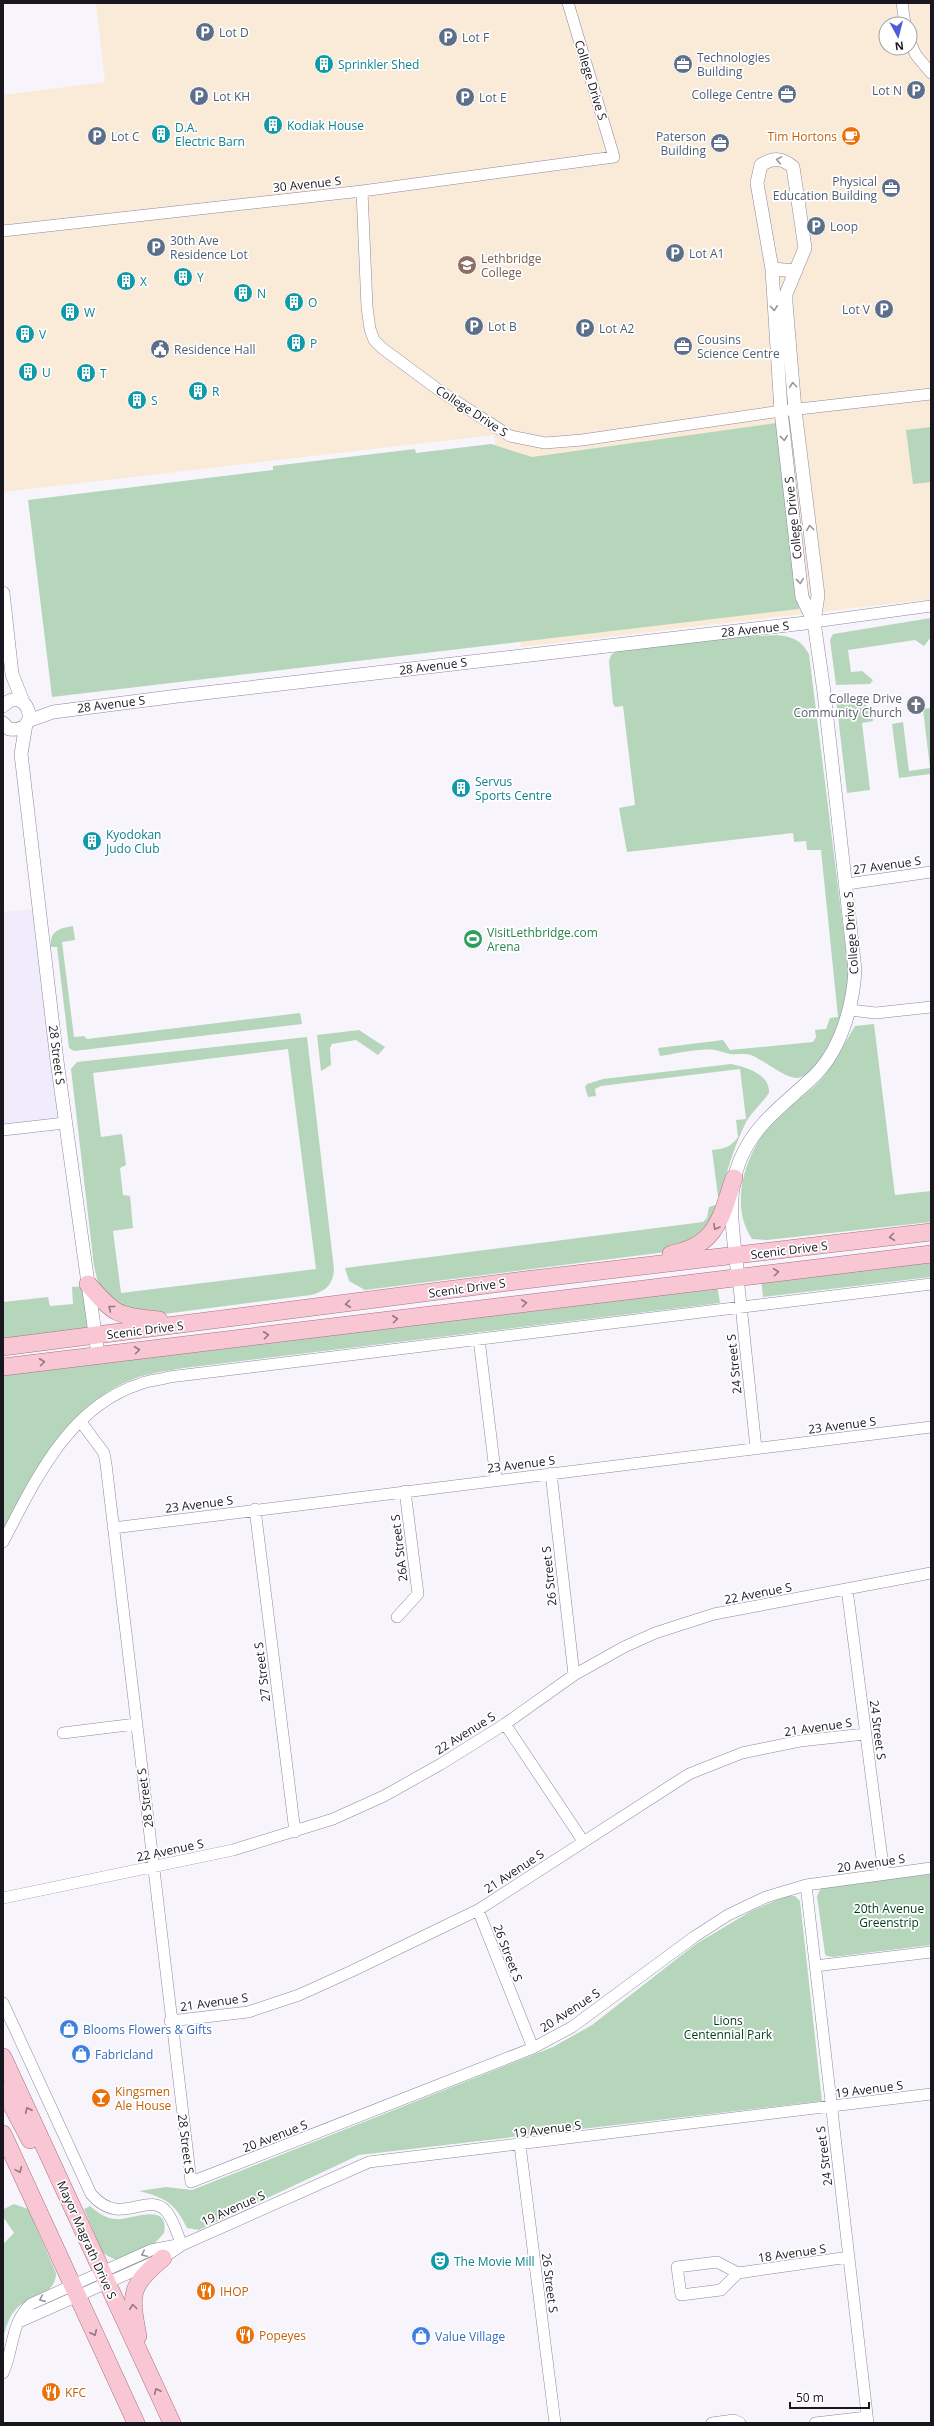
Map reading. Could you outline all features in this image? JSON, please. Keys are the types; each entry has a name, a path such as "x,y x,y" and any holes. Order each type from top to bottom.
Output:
{"main road":[{"path":"525,1280 687,1251 698,1246 714,1231 734,1178"},
{"name":"Scenic Drive S","path":"3,1347 525,1280 931,1232"},
{"name":"Scenic Drive S","path":"3,1367 931,1254"},
{"path":"88,1284 105,1303 124,1316 189,1324"},
{"name":"Mayor Magrath Drive S","path":"3,2057 172,2423"},
{"path":"3,2089 44,2167 68,2196"},
{"path":"3,2134 136,2423"},
{"path":"142,2360 132,2302 134,2292 143,2275 163,2258"}],"street":[{"name":"College Drive S","path":"568,3 614,157"},
{"path":"902,3 904,16"},
{"path":"917,56 931,73"},
{"name":"30 Avenue S","path":"3,231 362,191 614,157"},
{"name":"College Drive S","path":"738,1277 732,1221 734,1178 740,1160 756,1129 775,1109 812,1078 829,1055 850,1010 855,970 847,884 814,622 818,595 795,410 786,303 786,294 805,248 796,178 793,167 785,160 775,159 761,165 757,178 772,269 782,411 802,597 814,622"},
{"name":"College Drive S","path":"362,191 367,307 370,329 374,340 382,348 440,391 510,436 545,443 582,440 782,411 931,394"},
{"path":"772,269 796,271"},
{"path":"3,593 12,674 30,714 21,754"},
{"path":"814,622 931,606"},
{"name":"28 Avenue S","path":"53,712 814,622"},
{"path":"5,704 12,674"},
{"path":"5,704 14,700 53,712"},
{"path":"5,726 20,729 27,722 53,712"},
{"path":"5,726 21,754"},
{"name":"28 Street S","path":"21,754 65,1123 98,1355"},
{"name":"27 Avenue S","path":"847,884 931,872"},
{"path":"850,1010 876,1013 931,1007"},
{"path":"3,1130 65,1123"},
{"name":"24 Street S","path":"738,1277 756,1448"},
{"path":"3,1542 28,1493 59,1443 97,1407 118,1394 140,1384 170,1377 931,1284"},
{"path":"479,1339 496,1479"},
{"name":"28 Street S","path":"80,1422 104,1453 114,1528 170,2021 191,2182"},
{"name":"23 Avenue S","path":"114,1528 496,1479 931,1427"},
{"name":"26 Street S","path":"551,1473 574,1675"},
{"name":"26A Street S","path":"397,1617 418,1594 405,1491"},
{"name":"27 Street S","path":"255,1510 294,1832"},
{"name":"22 Avenue S","path":"3,1898 233,1850 333,1819 384,1796 505,1724 574,1675 624,1647 688,1622 714,1614 931,1573"},
{"name":"24 Street S","path":"847,1589 884,1874"},
{"path":"63,1733 136,1724"},
{"path":"505,1724 582,1841"},
{"name":"21 Avenue S","path":"170,2021 248,2012 299,1995 478,1910 582,1841 688,1774 742,1753 800,1741 865,1734"},
{"name":"20 Avenue S","path":"191,2182 534,2048 572,2027 694,1937 728,1915 766,1897 806,1885 931,1868"},
{"name":"24 Street S","path":"806,1885 868,2420"},
{"name":"26 Street S","path":"478,1910 534,2048"},
{"path":"815,1966 931,1952"},
{"name":"Mayor Magrath Drive S","path":"3,2003 91,2194 97,2201 114,2210 131,2210 144,2205 160,2207 166,2211 182,2244"},
{"name":"19 Avenue S","path":"104,2278 163,2258 182,2244 369,2162 520,2145 931,2094"},
{"name":"26 Street S","path":"520,2145 555,2423"},
{"name":"19 Avenue S","path":"3,2373 12,2338 25,2310 31,2304 75,2292 104,2278 151,2250 182,2244"},
{"name":"18 Avenue S","path":"738,2273 849,2258"},
{"path":"717,2262 738,2273 721,2290 680,2295 677,2267 717,2262"},
{"path":"712,2423 734,2420 740,2423"},
{"path":"815,2423 868,2420"}],"shaded area":[{"name":"Lethbridge College","path":"96,3 931,3 931,599 521,647 494,435 3,492 3,95 105,82"},
{"path":"39,908 65,1123 3,1130 3,912"}],"green space":[{"path":"777,423 799,609 52,697 28,500 273,470 273,466 415,449 416,453 491,444 532,457"},
{"path":"931,427 931,482 913,484 906,430"},
{"path":"931,618 931,637 924,646 915,640 848,650 851,672 862,671 873,680 870,684 836,685 830,640 833,634"},
{"path":"777,635 788,637 800,642 809,654 850,983 839,1022 824,1053 816,1065 807,1074 797,1078 786,1075 756,1057 748,1054 730,1054 715,1050 695,1050 660,1056 658,1048 723,1040 730,1050 813,1042 816,1037 815,1030 826,1029 830,1018 838,1017 821,850 807,850 806,841 794,842 793,833 627,852 619,808 635,805 623,706 615,707 613,704 609,661 611,655 617,651 740,637"},
{"path":"851,696 860,699 866,705 871,712 873,721 862,723 870,790 847,793 836,699"},
{"path":"931,708 931,774 899,778 892,724 903,722 909,771 930,768 923,709"},
{"path":"73,926 75,940 62,942 74,1037 84,1036 87,1039 300,1013 302,1024 74,1051 69,1048 57,947 51,947 52,937 56,931"},
{"path":"874,1024 895,1195 931,1191 931,1222 767,1240 752,1239 744,1224 741,1207 741,1190 751,1156 759,1140 781,1113 819,1082 834,1062 855,1026"},
{"path":"359,1030 385,1047 378,1055 356,1040 332,1044 330,1048 331,1065 321,1071 317,1035"},
{"path":"307,1037 334,1269 332,1279 328,1286 321,1292 311,1295 140,1316 107,1298 97,1279 94,1266 71,1069 77,1062","holes":["288,1049 316,1269 121,1293 113,1231 133,1228 130,1196 123,1195 120,1168 126,1165 122,1134 101,1137 93,1073"]},
{"path":"731,1064 750,1069 761,1076 766,1081 769,1093 746,1122 740,1134 719,1202 712,1150 724,1148 733,1143 738,1137 736,1120 746,1119 740,1069 601,1086 595,1089 596,1096 588,1097 585,1087 587,1084 603,1079"},
{"path":"718,1204 713,1225 674,1251 365,1290 349,1281 345,1268 703,1222 707,1218 709,1207"},
{"path":"931,1259 931,1277 763,1297 761,1279"},
{"path":"717,1285 720,1303 184,1368 157,1372 131,1380 107,1392 87,1407 69,1425 40,1466 3,1534 3,1374"},
{"path":"89,1286 96,1336 3,1347 3,1302 48,1297 50,1306 73,1304 72,1287"},
{"name":"20th Avenue Greenstrip","path":"931,1874 931,1945 833,1957 825,1954 817,1896 820,1890 824,1887"},
{"name":"Lions Centennial Park","path":"787,1896 795,1896 800,1901 822,2101 359,2155 199,2230 187,2228 174,2207 163,2199 139,2191 166,2187 192,2190 553,2047 592,2025 696,1944 753,1910"},
{"path":"14,2204 28,2209 56,2273 55,2281 52,2286 42,2294 23,2303 14,2311 8,2322 3,2338 3,2244 14,2233 4,2218 4,2209"},
{"path":"90,2206 105,2216 115,2219 147,2214 161,2217 164,2223 164,2233 155,2243 120,2259 114,2259 104,2254 101,2249 84,2209"}],"place":[{"name":"Lot D","path":"205,32"},
{"name":"Lot F","path":"448,37"},
{"name":"Sprinkler Shed","path":"324,64"},
{"name":"Technologies Building","path":"683,64"},
{"name":"Lot N","path":"916,90"},
{"name":"College Centre","path":"787,94"},
{"name":"Lot KH","path":"199,96"},
{"name":"Lot E","path":"465,97"},
{"name":"Kodiak House","path":"273,125"},
{"name":"D.A. Electric Barn","path":"161,134"},
{"name":"Lot C","path":"97,136"},
{"name":"Tim Hortons","path":"851,136"},
{"name":"Paterson Building","path":"720,143"},
{"name":"Physical Education Building","path":"891,188"},
{"name":"Loop","path":"816,226"},
{"name":"30th Ave Residence Lot","path":"156,247"},
{"name":"Lot A1","path":"675,253"},
{"name":"Lethbridge College","path":"467,265"},
{"name":"Y","path":"183,277"},
{"name":"X","path":"126,281"},
{"name":"N","path":"243,293"},
{"name":"O","path":"294,302"},
{"name":"Lot V","path":"884,309"},
{"name":"W","path":"70,312"},
{"name":"Lot B","path":"474,326"},
{"name":"Lot A2","path":"585,328"},
{"name":"V","path":"25,334"},
{"name":"P","path":"296,343"},
{"name":"Cousins Science Centre","path":"683,346"},
{"name":"Residence Hall","path":"160,349"},
{"name":"U","path":"28,372"},
{"name":"T","path":"86,373"},
{"name":"R","path":"198,391"},
{"name":"S","path":"137,400"},
{"name":"College Drive Community Church","path":"916,705"},
{"name":"Servus Sports Centre","path":"461,788"},
{"name":"Kyodokan Judo Club","path":"92,841"},
{"name":"VisitLethbridge.com Arena","path":"473,939"},
{"name":"Blooms Flowers & Gifts","path":"69,2029"},
{"name":"Fabricland","path":"81,2054"},
{"name":"Kingsmen Ale House","path":"101,2098"},
{"name":"The Movie Mill","path":"440,2261"},
{"name":"IHOP","path":"206,2291"},
{"name":"Popeyes","path":"245,2335"},
{"name":"Value Village","path":"421,2336"},
{"name":"KFC","path":"51,2392"}]}
